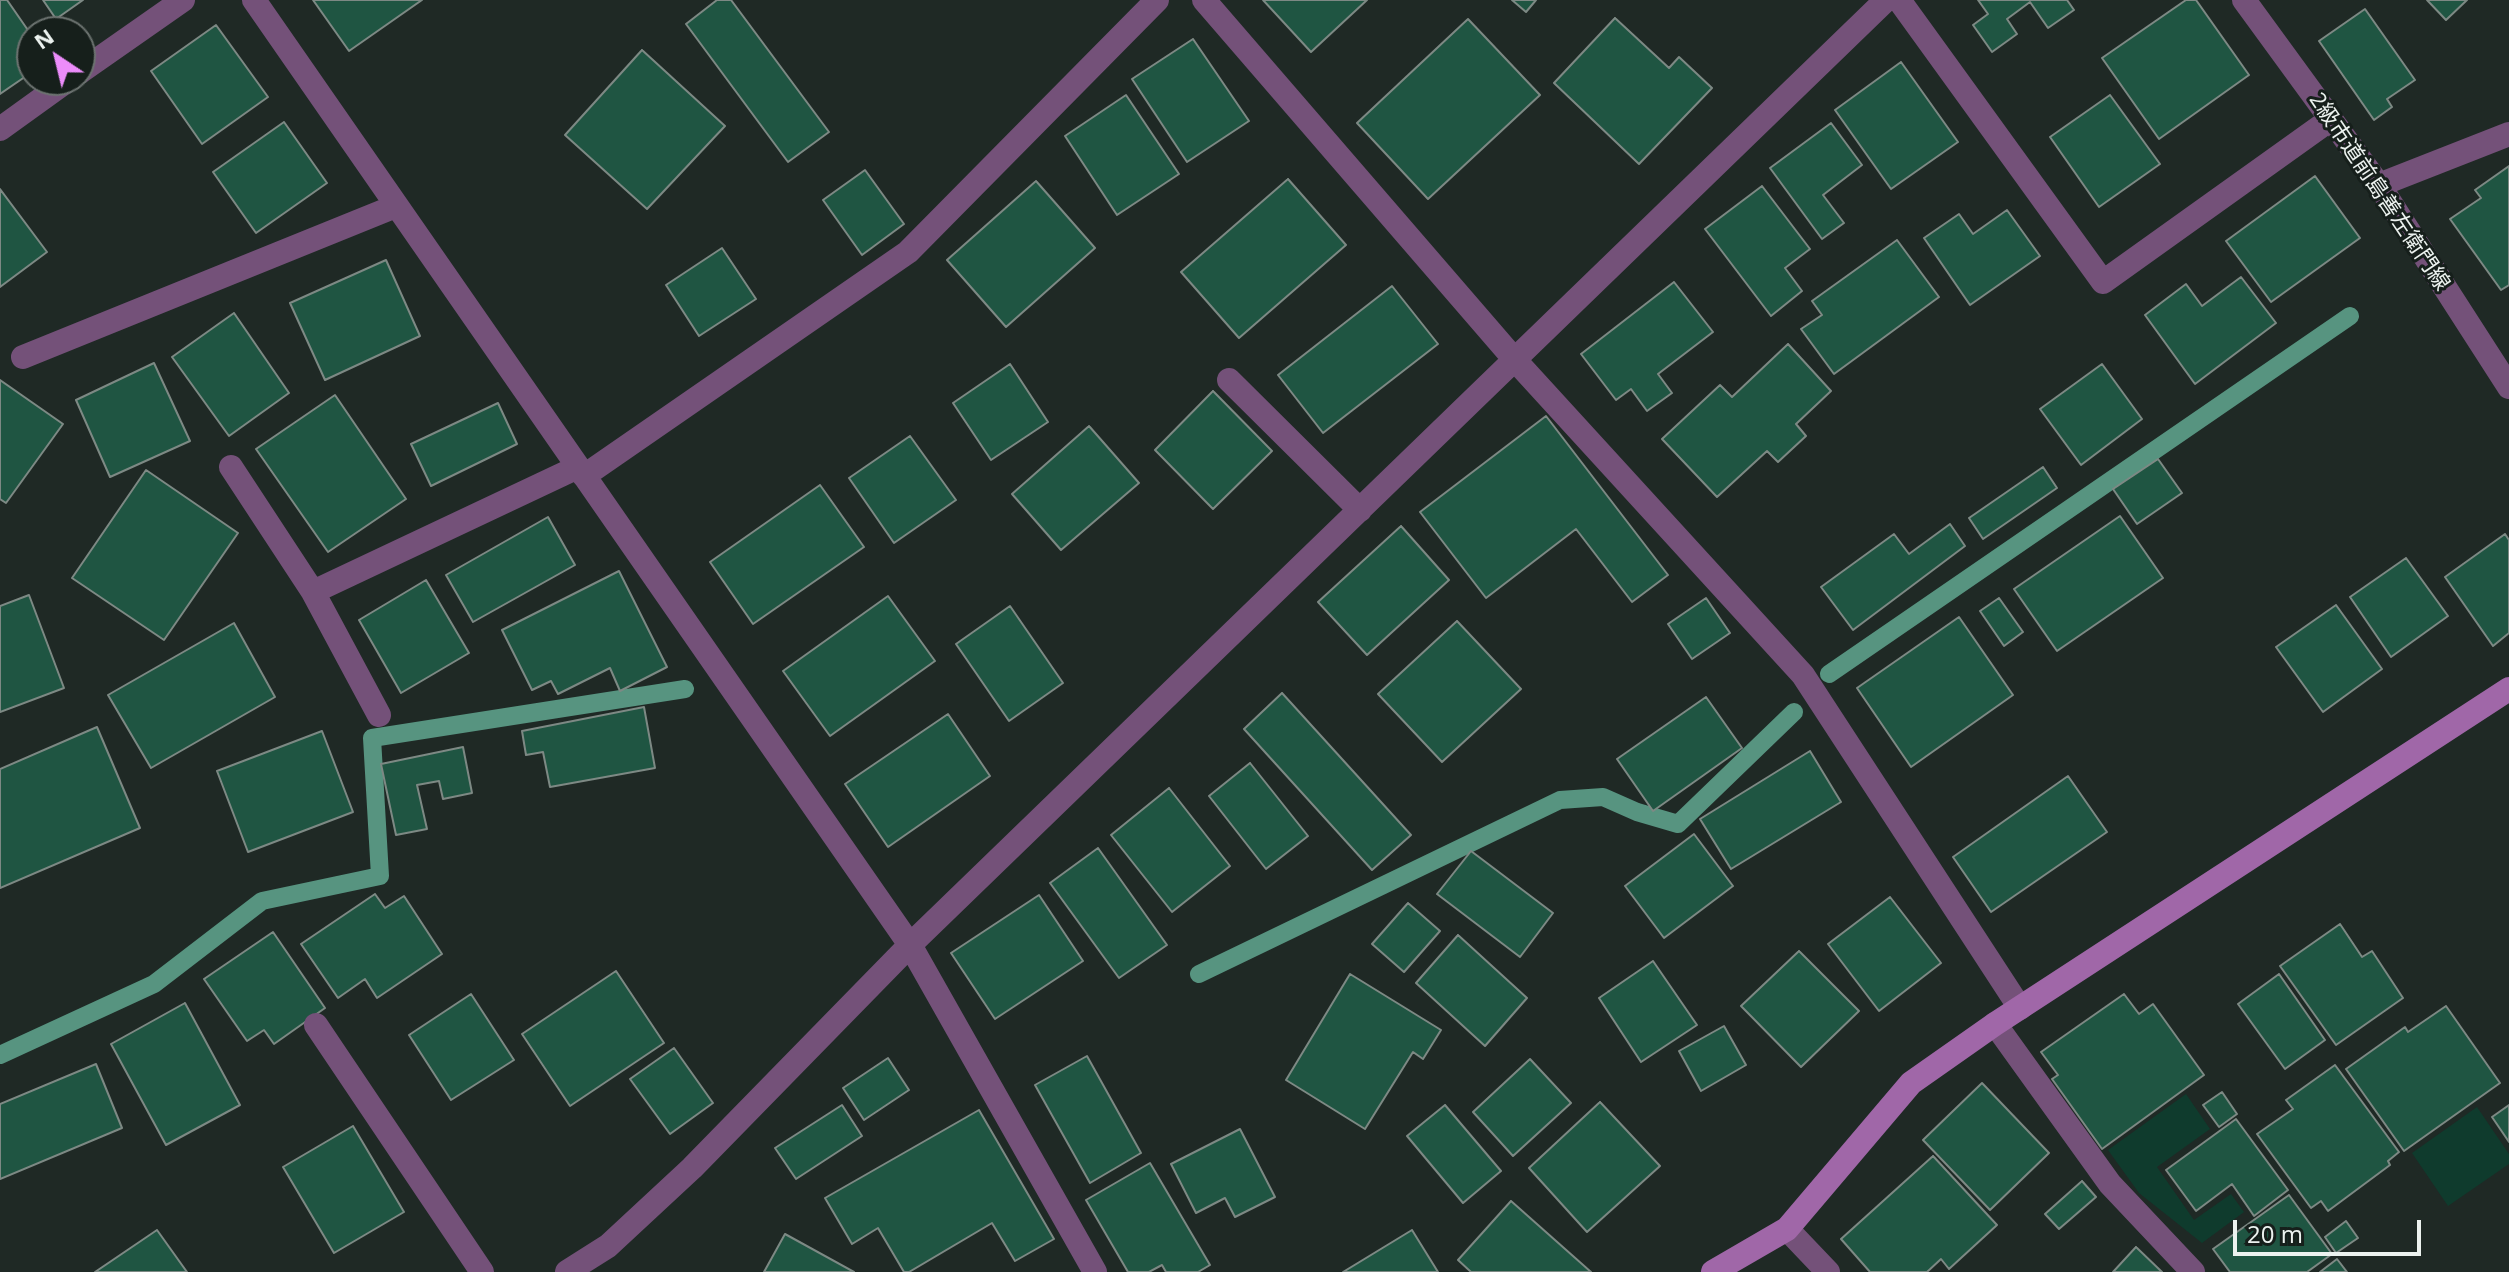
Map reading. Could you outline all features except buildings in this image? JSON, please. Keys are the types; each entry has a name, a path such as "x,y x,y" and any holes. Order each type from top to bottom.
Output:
{"street":[{"path":"96,61 183,0"},
{"path":"254,0 910,945 1095,1272"},
{"path":"313,592 581,472 908,252 1157,0"},
{"path":"1204,0 1515,360 1803,675 2020,1008"},
{"path":"567,1272 608,1246 692,1168 910,945 1886,0"},
{"path":"1899,0 2103,282 2331,119"},
{"name":"2級市道前島善左衛門線","path":"2244,0 2379,185 2509,387"},
{"path":"0,129 46,96"},
{"path":"2379,185 2509,134"},
{"path":"23,357 396,206"},
{"path":"1229,380 1360,510"},
{"path":"231,467 313,592 379,715"},
{"path":"1713,1272 1787,1229 1911,1083 1995,1024 2509,689"},
{"path":"1995,1024 2110,1184 2193,1272"},
{"path":"316,1025 482,1272"},
{"path":"1787,1229 1828,1272"}],"green space":[{"path":"2186,1094 2210,1129 2157,1167 2194,1220 2231,1194 2244,1212 2202,1243 2139,1193 2108,1150"},
{"path":"2477,1107 2509,1154 2509,1164 2448,1206 2412,1153"}],"waterway":[{"path":"1829,674 2350,316"},
{"path":"0,1055 154,984 262,901 380,876 372,738 685,689"},
{"path":"1199,974 1560,800 1603,797 1637,812 1678,824 1794,712"}]}
